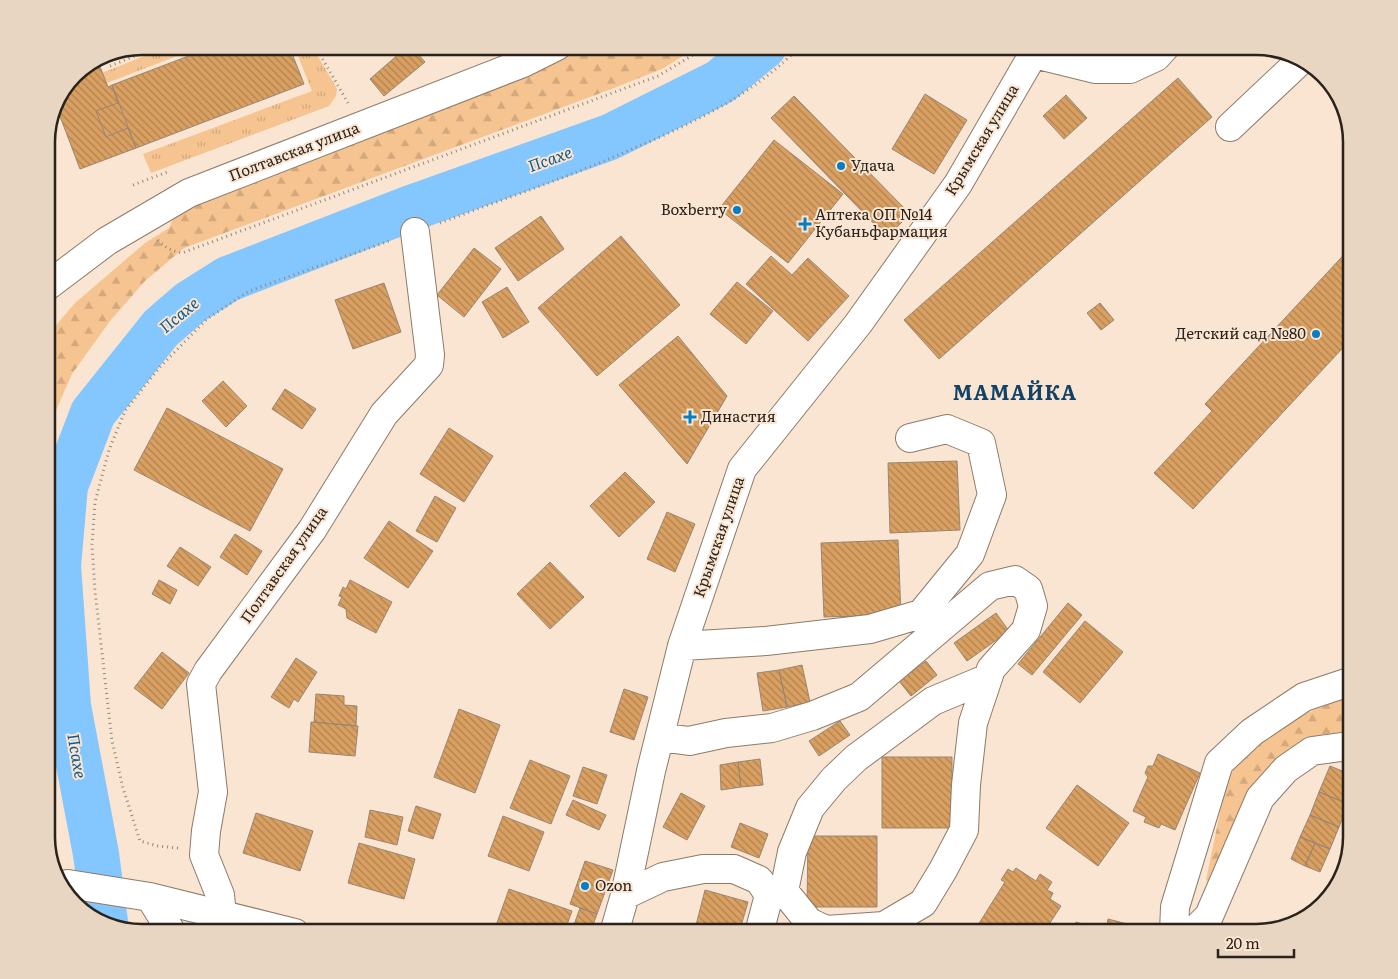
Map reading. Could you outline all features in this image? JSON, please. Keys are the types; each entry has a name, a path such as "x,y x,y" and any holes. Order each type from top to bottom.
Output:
{"main road":[{"name":"Полтавская улица","path":"55,280 107,241 189,193 520,55"},
{"name":"Крымская улица","path":"617,924 625,895 682,646 742,470 858,324 952,191 1033,55"},
{"path":"1052,55 1095,69 1130,69 1158,55"},
{"path":"1230,127 1296,65"},
{"name":"Полтавская улица","path":"222,916 220,895 204,855 204,840 213,792 201,684 208,671 312,530 384,414 429,365 430,355 415,232"},
{"path":"682,646 766,641 870,629 921,614 970,554 992,495 981,442 947,428 910,438"},
{"path":"660,737 689,741 726,732 772,728 812,716 859,696 990,586 1015,580 1028,589 1033,606 1026,630 990,669 972,723 964,830 923,903 887,924"},
{"path":"813,924 809,922 784,891 792,852 810,808 834,779 856,758 933,700 988,678"},
{"path":"1174,924 1175,907 1219,763 1252,732 1304,697 1343,684"},
{"path":"1201,924 1209,916 1260,798 1286,769 1312,751 1343,747"},
{"path":"625,895 663,877 703,869 734,869 759,880 769,895 761,924"},
{"path":"71,887 150,897 222,916 244,924"},
{"path":"150,897 166,924"}],"path":[{"path":"320,55 348,103"},
{"path":"149,216 158,241 173,251 182,253 658,76 693,55"},
{"path":"204,840 177,848 158,846 140,841 123,788 112,741 95,591 92,545 95,502 109,450 125,411 160,367 207,319 249,291 581,171 677,130 738,96 784,63 792,55"},
{"path":"110,66 136,56"}],"green space":[{"path":"147,55 180,55 107,83 102,73"},
{"path":"298,55 317,55 337,89 336,96 329,106 151,173 143,154 312,91"},
{"path":"557,55 685,55 662,69 609,90 184,248 145,281 110,321 72,374 55,413 55,326 75,303 145,243 169,228 178,208"},
{"path":"1343,697 1343,732 1327,734 1293,751 1212,886 1206,880 1224,793 1236,763 1285,723"}],"building":[{"path":"191,55 293,55 304,84 136,148 128,128 106,137 96,111 118,103 112,85"},
{"path":"398,55 419,55 425,62 384,96 370,79"},
{"path":"100,66 108,87 112,85 136,148 80,169 60,115 64,103 73,89"},
{"path":"1178,78 1212,117 939,359 904,320"},
{"path":"925,94 967,120 934,174 892,149"},
{"path":"1066,95 1087,118 1064,139 1043,116"},
{"name":"Удача","path":"794,96 910,214 887,237 771,118"},
{"path":"774,140 843,194 788,263 719,209"},
{"path":"541,216 564,249 518,281 495,248"},
{"path":"621,236 680,305 597,376 538,308"},
{"path":"474,248 501,269 464,317 437,295"},
{"path":"771,256 792,275 808,258 849,296 808,341 746,284"},
{"path":"1343,256 1343,348 1193,509 1154,473 1212,411 1205,404"},
{"path":"737,282 773,311 746,344 710,314"},
{"path":"384,283 401,332 353,349 335,300"},
{"path":"507,287 529,322 503,338 482,302"},
{"path":"1100,303 1114,320 1101,330 1087,313"},
{"path":"678,336 727,396 687,464 619,385"},
{"path":"223,381 247,406 226,427 202,401"},
{"path":"285,389 316,409 302,429 272,409"},
{"path":"167,408 283,469 250,531 134,470"},
{"path":"449,428 493,456 464,502 420,474"},
{"path":"957,461 960,530 890,533 888,463"},
{"path":"625,472 655,502 619,537 590,506"},
{"path":"435,496 456,508 437,542 416,531"},
{"path":"667,512 695,524 675,572 647,559"},
{"path":"389,521 433,551 408,588 364,558"},
{"path":"235,534 262,551 247,575 220,557"},
{"path":"898,540 901,615 824,617 821,543"},
{"path":"180,547 211,567 198,586 167,566"},
{"path":"550,562 584,597 550,629 517,594"},
{"path":"159,580 177,590 170,604 152,594"},
{"path":"350,580 392,602 376,633 347,618 346,609 338,605 342,597 339,596 343,587 346,589"},
{"path":"1068,603 1082,615 1032,675 1018,664"},
{"path":"996,613 1009,631 967,661 954,643"},
{"path":"1085,621 1123,652 1080,703 1043,672"},
{"path":"162,652 189,673 162,709 134,688"},
{"path":"296,658 317,672 298,702 294,699 289,708 271,697"},
{"path":"926,661 937,675 911,696 899,681"},
{"path":"802,665 810,702 787,707 779,670"},
{"path":"779,670 787,707 763,711 757,673"},
{"path":"624,689 648,697 634,740 610,732"},
{"path":"316,694 344,696 344,705 357,706 356,726 314,722"},
{"path":"459,709 500,725 475,793 434,777"},
{"path":"840,721 850,735 819,756 809,741"},
{"path":"311,722 358,726 355,756 309,752"},
{"path":"1158,754 1200,773 1175,830 1161,824 1159,828 1144,822 1146,817 1133,811 1148,777 1145,773 1148,766 1153,766"},
{"path":"882,757 952,757 952,828 882,828"},
{"path":"760,759 763,785 741,787 738,762"},
{"path":"530,760 570,776 551,824 510,808"},
{"path":"738,762 741,787 721,790 720,765"},
{"path":"1330,766 1343,771 1343,802 1319,792"},
{"path":"583,767 607,775 597,804 573,796"},
{"path":"1077,785 1129,823 1098,866 1046,828"},
{"path":"1319,792 1343,802 1343,817 1339,827 1310,815"},
{"path":"681,793 705,806 687,840 663,827"},
{"path":"573,800 606,815 599,830 566,815"},
{"path":"416,806 441,814 433,839 408,831"},
{"path":"370,810 403,817 397,845 365,837"},
{"path":"256,813 313,831 300,871 243,853"},
{"path":"1310,815 1339,827 1330,849 1300,837"},
{"path":"503,816 544,832 529,871 488,856"},
{"path":"740,823 768,834 759,858 731,847"},
{"path":"808,836 877,836 877,907 807,907"},
{"path":"1300,837 1315,843 1305,866 1291,859"},
{"path":"359,843 415,859 404,899 348,883"},
{"path":"1315,843 1330,849 1320,872 1305,866"},
{"path":"585,861 613,870 597,914 570,904"},
{"path":"1016,868 1036,881 1040,874 1052,882 1047,890 1053,893 1050,899 1061,906 1049,924 979,924 1005,882 1001,880 1008,869 1013,872"},
{"path":"509,889 572,911 567,924 497,923"},
{"path":"705,890 748,902 742,924 696,924"},
{"path":"580,908 597,914 593,924 574,924"},
{"path":"1108,919 1127,924 1107,924"}],"waterway":[{"name":"Псахе","path":"104,915 96,854 68,706 58,566 65,486 93,413 161,328 190,303 228,279 406,210 610,137 720,82 753,55"}],"place":[{"name":"Удача","path":"841,166"},
{"name":"Boxberry","path":"737,210"},
{"name":"Аптека ОП №14 Кубаньфармация","path":"805,224"},
{"name":"Детский сад №80","path":"1316,334"},
{"name":"Династия","path":"690,417"},
{"name":"Ozon","path":"585,886"}],"district":[{"name":"МАМАЙКА","path":"1015,393"}]}
